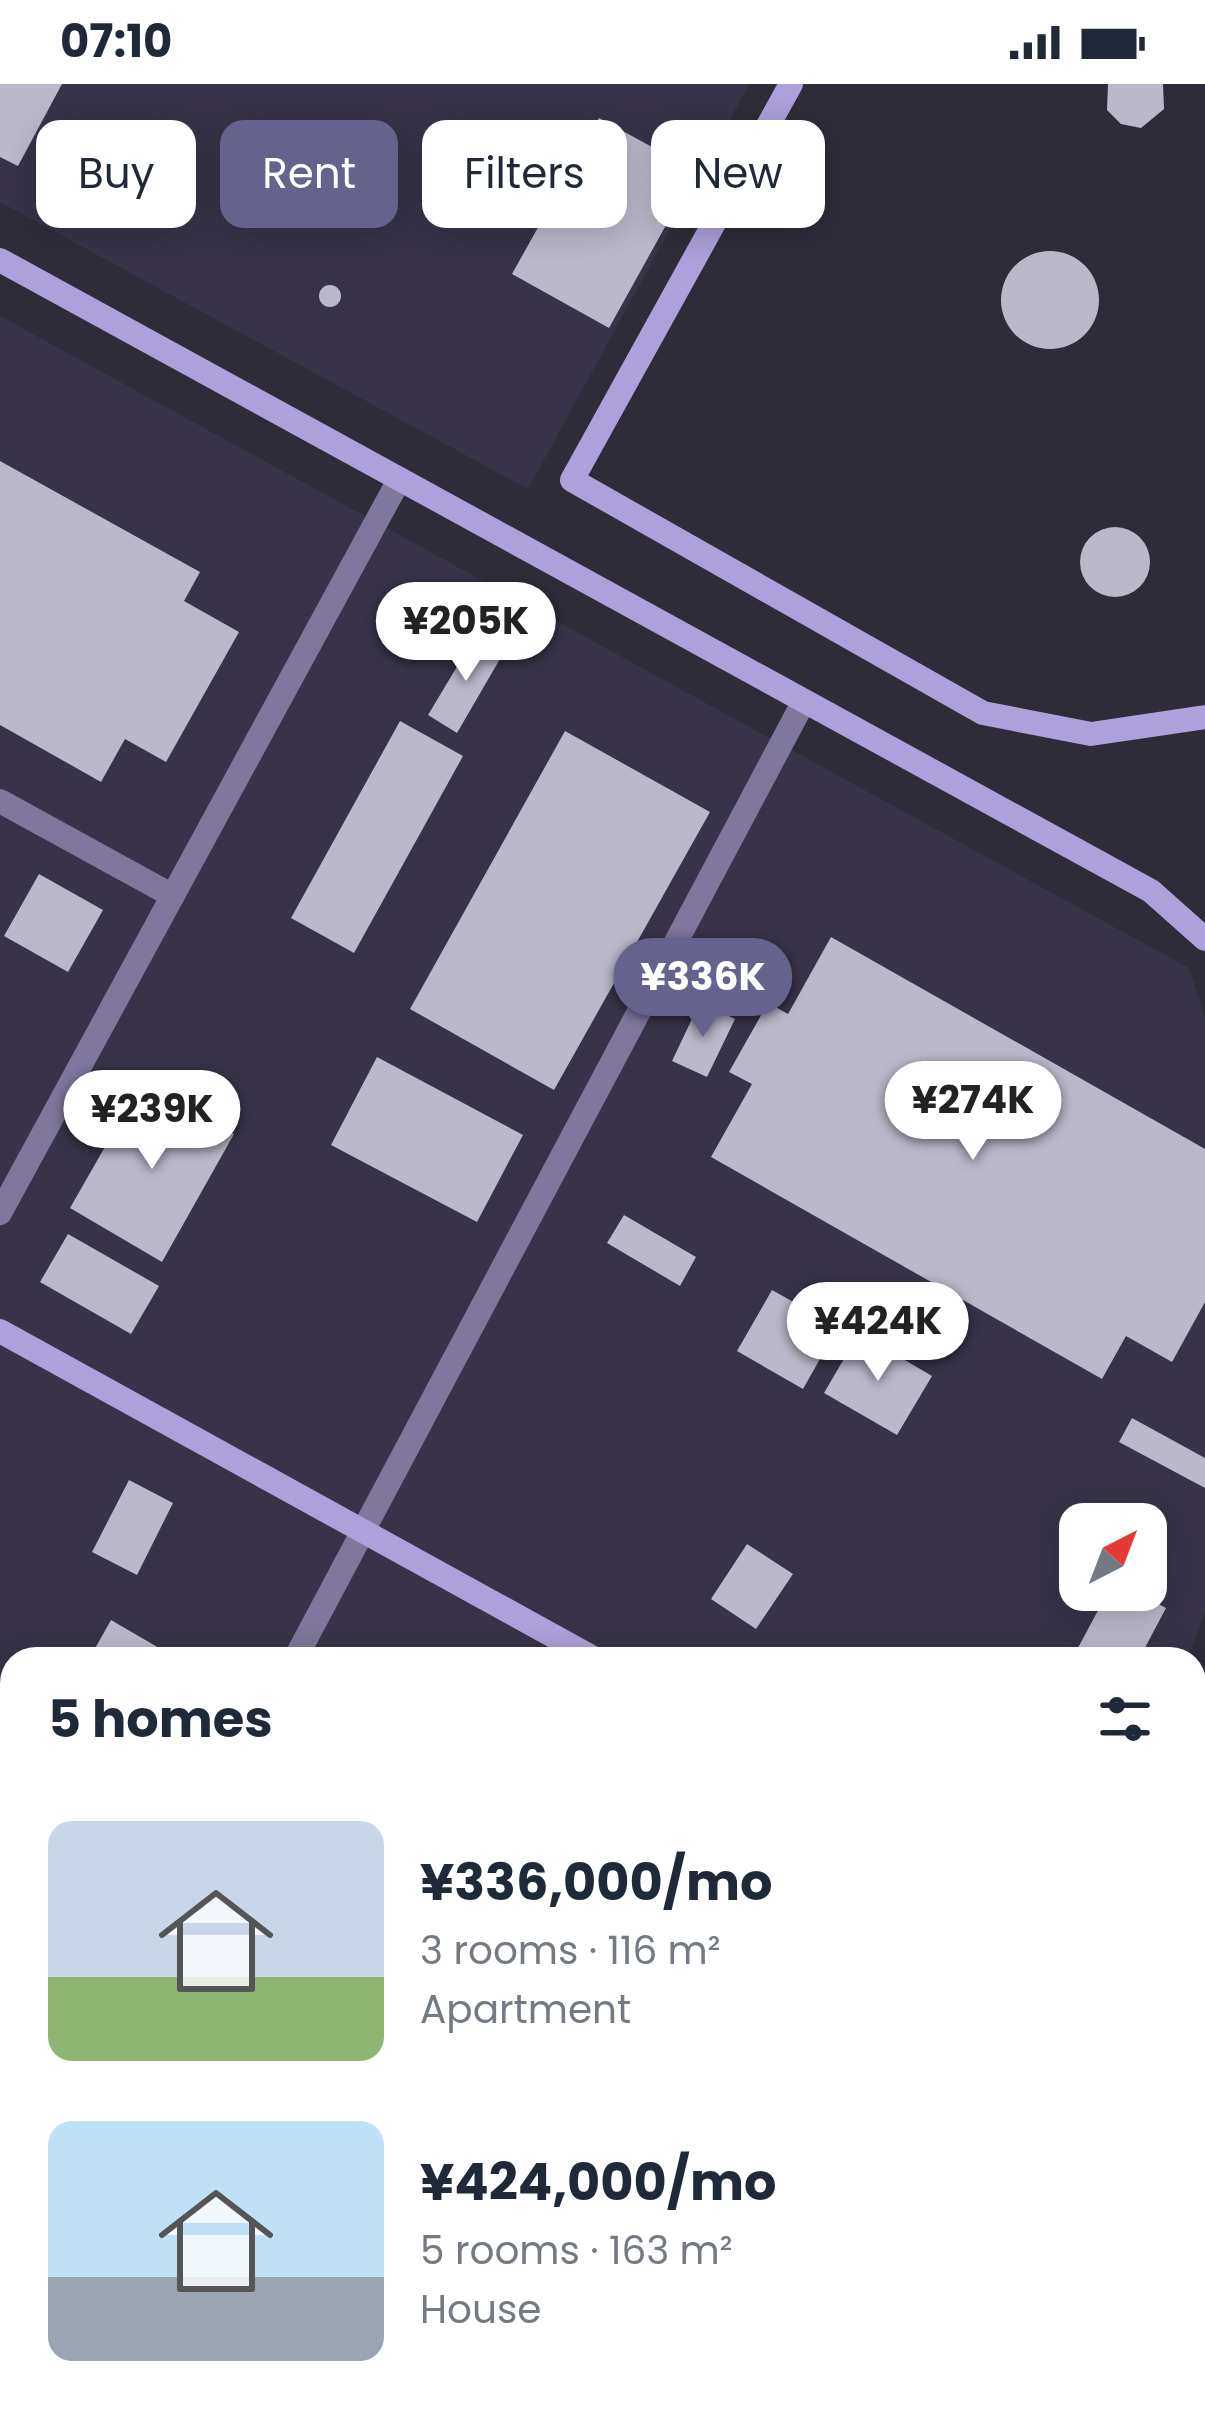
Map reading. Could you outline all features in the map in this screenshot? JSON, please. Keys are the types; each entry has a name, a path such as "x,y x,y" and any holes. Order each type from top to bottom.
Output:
{"street":[{"path":"791,84 572,480 983,713 1091,734 1205,717"},
{"path":"0,260 1151,891 1205,939"},
{"path":"0,1214 400,480"},
{"path":"302,1647 804,701"},
{"path":"0,801 173,896"},
{"path":"0,1331 574,1647"}],"shaded area":[{"path":"0,84 749,84 729,120 651,120 651,228 670,228 528,489 48,228 196,228 196,120 36,120 36,222 0,202"},
{"path":"0,316 1189,968 1205,1018 1205,1610 1192,1647 0,1647"}],"building":[{"path":"0,84 62,84 43,120 36,120 36,132 18,166 0,157"},
{"path":"1108,84 1163,84 1164,109 1141,128 1121,124 1107,110"},
{"path":"627,133 651,146 651,228 664,228 609,328 512,274 538,228 627,228"},
{"path":"1050,251 1069,255 1084,266 1095,281 1099,300 1095,319 1084,334 1069,345 1050,349 1031,345 1016,334 1005,319 1001,300 1005,281 1016,266 1031,255"},
{"path":"330,285 341,296 330,307 319,296"},
{"path":"0,461 200,572 184,601 239,632 166,762 125,739 101,782 0,725"},
{"path":"1115,527 1140,537 1150,562 1140,587 1115,597 1090,587 1080,562 1090,537"},
{"path":"476,635 504,652 457,733 428,715"},
{"path":"400,721 463,756 354,953 291,918"},
{"path":"565,731 710,812 554,1090 410,1009"},
{"path":"39,874 103,910 68,972 4,936"},
{"path":"831,937 1205,1149 1205,1302 1172,1362 1126,1336 1102,1379 711,1157 752,1084 729,1072 768,1003 788,1014"},
{"path":"700,1002 735,1019 707,1077 672,1061"},
{"path":"377,1057 523,1135 477,1222 331,1145"},
{"path":"142,1082 234,1134 162,1262 70,1208"},
{"path":"624,1215 696,1257 680,1286 607,1243"},
{"path":"68,1234 159,1286 131,1334 40,1282"},
{"path":"772,1290 838,1327 803,1389 737,1351"},
{"path":"859,1333 932,1376 897,1435 824,1393"},
{"path":"1132,1418 1205,1458 1205,1488 1119,1442"},
{"path":"129,1480 173,1503 137,1575 92,1552"},
{"path":"747,1544 793,1574 756,1629 711,1599"},
{"path":"1098,1611 1164,1611 1145,1647 1078,1647"},
{"path":"111,1620 157,1647 96,1647"}]}
